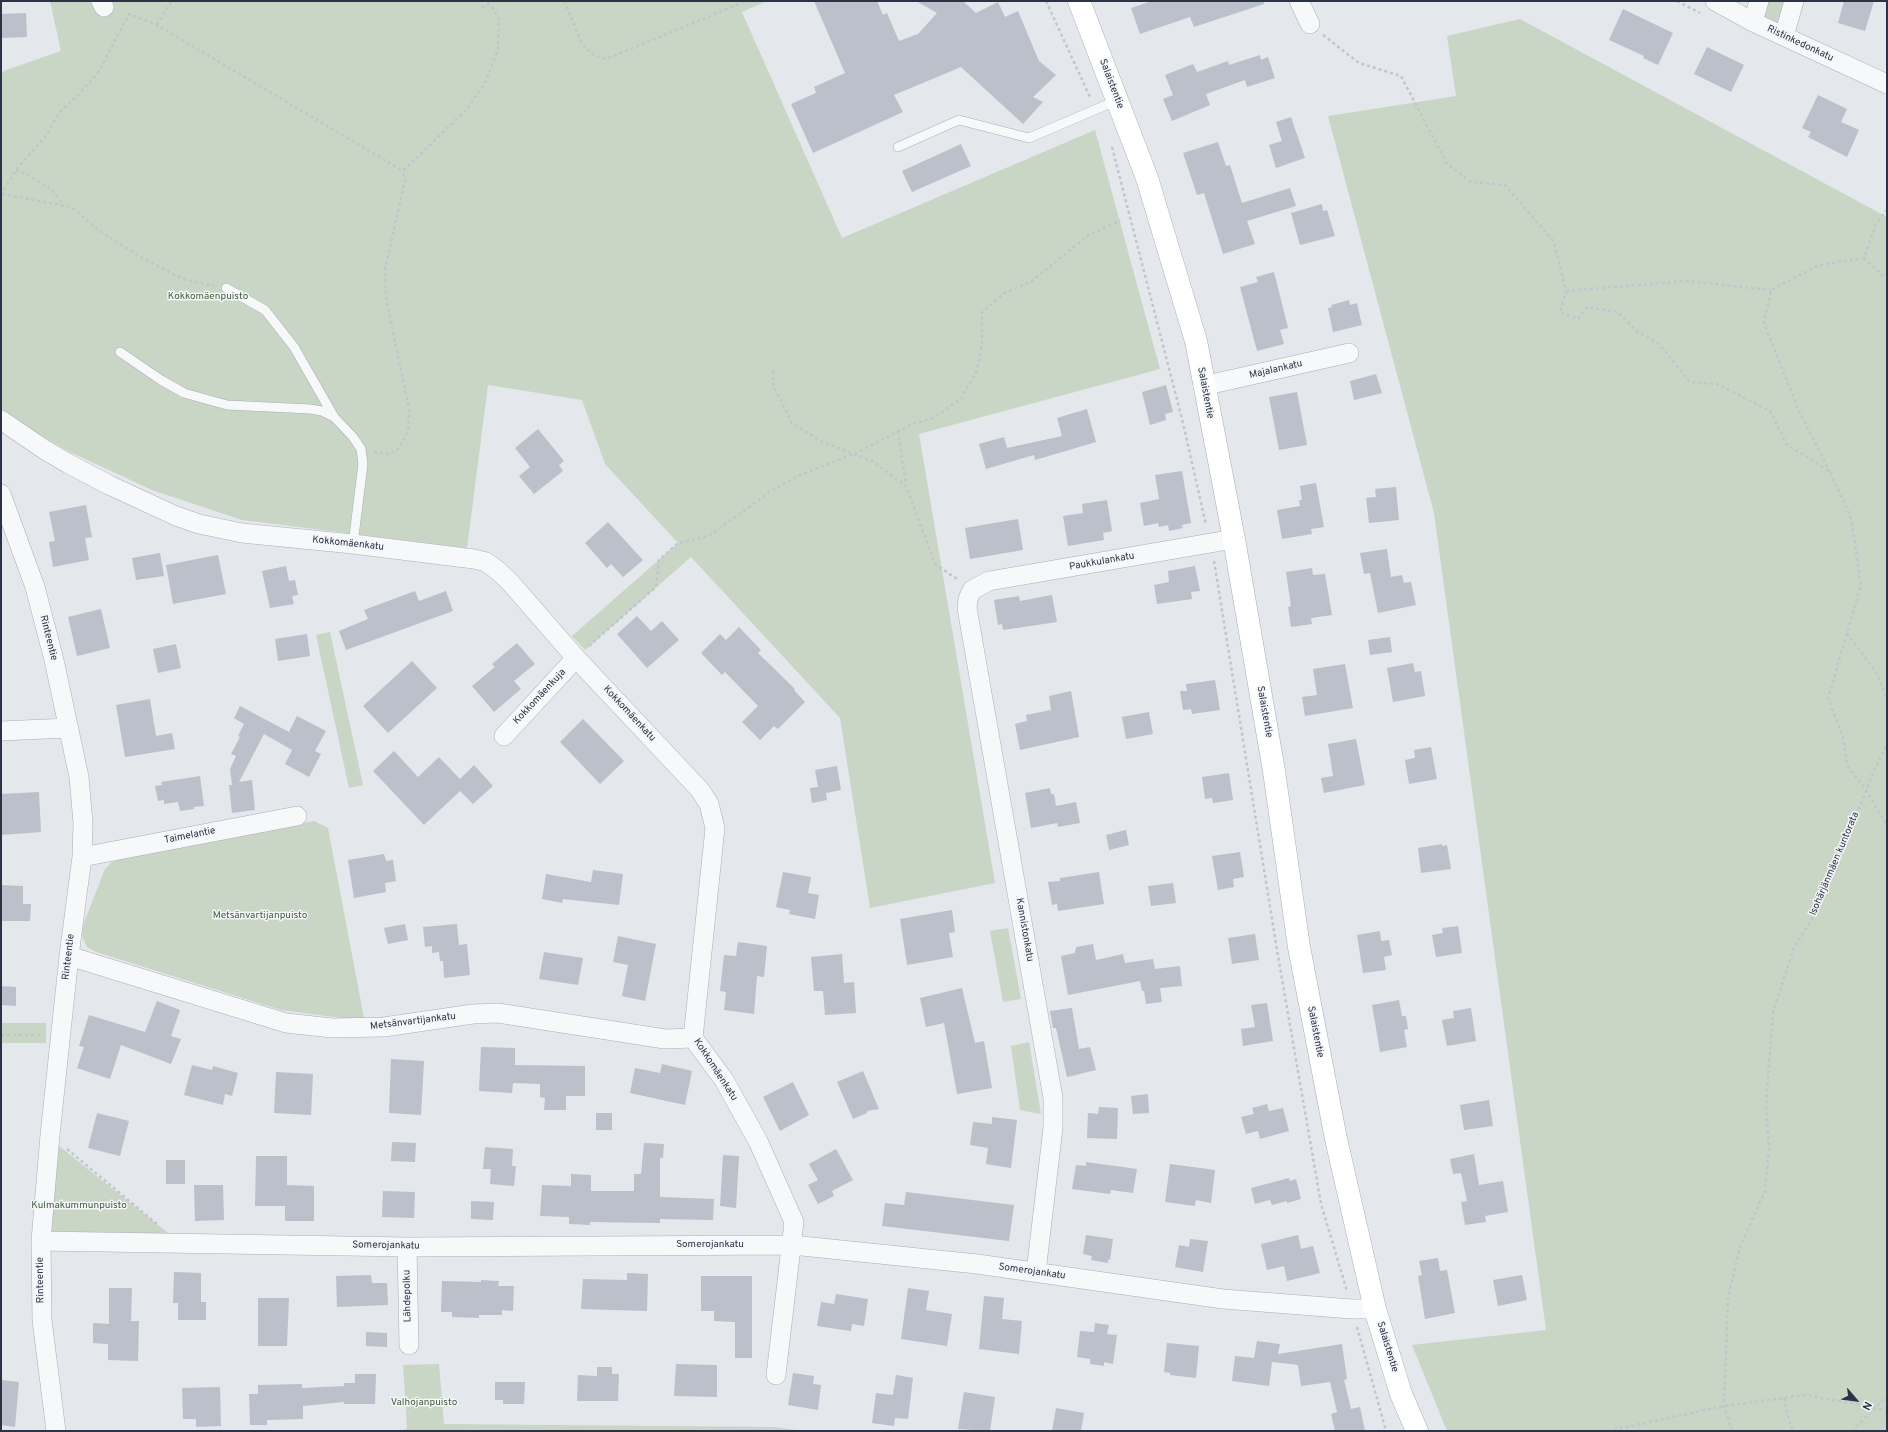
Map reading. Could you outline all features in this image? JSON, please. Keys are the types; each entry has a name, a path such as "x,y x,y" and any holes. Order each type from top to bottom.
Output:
{"street":[{"name":"Salaistentie","path":"1079,1 1147,178 1196,341 1203,386 1234,539 1274,771 1299,947 1336,1139 1375,1309 1401,1394 1417,1431"},
{"path":"1299,1 1310,24"},
{"name":"Ristinkedonkatu","path":"1715,1 1753,22 1887,84"},
{"path":"1753,22 1759,1"},
{"path":"1784,36 1794,1"},
{"name":"Majalankatu","path":"1203,386 1349,353"},
{"name":"Kokkomäenkatu","path":"1,420 68,464 143,500 199,524 242,534 353,544 474,559 486,562 509,581 576,658 700,790 709,804 715,822 693,1038 724,1080 758,1141 794,1222 776,1375"},
{"name":"Rinteentie","path":"1,494 35,587 54,660 79,777 83,823 82,856 69,956 50,1135 41,1241 42,1320 56,1431"},
{"name":"Paukkulankatu","path":"972,590 989,581 1234,539"},
{"name":"Kannistonkatu","path":"972,590 967,608 1053,1098 1053,1128 1036,1272"},
{"name":"Kokkomäenkuja","path":"504,736 576,658"},
{"path":"1,731 68,728"},
{"name":"Taimelantie","path":"82,856 297,816"},
{"name":"Metsänvartijankatu","path":"69,956 286,1023 332,1028 384,1027 473,1014 498,1013 665,1039 693,1038"},
{"name":"Somerojankatu","path":"41,1241 407,1247 792,1245 893,1254 1036,1272 1223,1299 1352,1309 1375,1309"},
{"name":"Lähdepolku","path":"407,1247 409,1345"}],"lane":[{"path":"898,147 959,120 1029,138 1118,100"},
{"path":"226,288 265,310 294,347 334,417 353,437 361,449 362,464 353,544"},
{"path":"120,352 161,380 184,393 227,405 310,409 322,411 334,417"}],"path":[{"path":"157,25 172,1"},
{"path":"403,171 468,108 486,80 498,49 500,18 490,4 485,1"},
{"path":"482,8 495,1"},
{"path":"564,1 581,41 595,56 606,59 746,1"},
{"path":"1046,1 1096,110"},
{"path":"226,288 183,279 144,259 101,232 71,207 1,194 16,170 44,137 59,113 80,94 98,73 129,14 157,25 403,171 405,181 385,269 386,298 409,409 408,432 396,452 386,454 361,449"},
{"path":"1310,24 1360,63 1401,76 1447,164 1471,182 1505,185 1554,242 1566,291 1560,312 1578,318 1587,307 1618,312 1638,332 1659,344 1690,382 1717,384 1770,411 1786,444 1830,472"},
{"path":"1110,139 1184,423 1211,543 1278,956 1321,1204 1386,1431"},
{"path":"16,170 27,174 52,190 64,206"},
{"path":"1864,258 1876,224 1887,210"},
{"path":"576,658 656,587 658,560 678,542 709,536 771,491 798,476 854,454 913,424 933,418 961,399 977,370 982,343 982,312 1005,293 1032,281 1090,234 1120,221"},
{"path":"1566,291 1687,281 1771,290 1819,265 1864,258"},
{"path":"1864,258 1882,274 1887,276"},
{"path":"1771,290 1764,323 1798,409 1852,518 1861,584 1828,698 1843,737 1847,766 1866,790 1887,826"},
{"path":"773,371 773,385 792,423 823,442 872,462 906,486"},
{"path":"898,431 906,486 935,564 972,590"},
{"path":"1846,633 1876,672 1887,698"},
{"name":"Isohärjänmäen kuntorata","path":"1732,1431 1724,1406 1728,1298 1740,1247 1764,1191 1769,1148 1766,1104 1773,1012 1794,948 1820,904 1874,771 1887,745"},
{"path":"1,1035 61,1035"},
{"path":"50,1135 182,1244"},
{"path":"1608,1431 1724,1406 1805,1395 1874,1407 1887,1412"},
{"path":"1852,1431 1874,1407 1887,1396"},
{"path":"1784,1398 1791,1428 1795,1431"}],"green space":[{"name":"Kokkomäenpuisto","path":"50,1 767,1 742,12 842,238 1095,130 1160,369 919,434 995,883 870,908 840,718 691,557 585,650 572,636 678,543 605,464 582,400 488,385 467,548 242,520 152,490 70,452 12,419 1,408 1,72 61,51"},
{"path":"1762,1 1790,1 1782,32 1757,20"},
{"path":"1520,19 1887,217 1887,1431 1447,1431 1412,1345 1546,1330 1434,513 1328,116 1456,96 1447,36"},
{"path":"330,632 363,785 349,788 316,635"},
{"name":"Metsänvartijanpuisto","path":"314,821 328,828 364,1018 341,1018 281,1010 96,952 87,947 83,939 82,932 85,920 105,869 112,862 124,857"},
{"path":"1008,928 1021,999 1003,1002 990,931"},
{"path":"1,1023 46,1023 46,1043 1,1043"},
{"path":"1029,1042 1041,1114 1020,1110 1011,1046"},
{"name":"Kulmakummunpuisto","path":"54,1142 178,1241 52,1236 45,1206"},
{"name":"Valhojanpuisto","path":"439,1364 444,1424 775,1427 803,1431 402,1431 407,1428 403,1365"}],"building":[{"path":"814,1 877,1 883,15 887,13 899,41 918,34 937,13 916,1 963,1 976,13 998,2 1005,17 1018,11 1039,61 1056,75 1033,97 1043,102 1023,124 961,67 894,95 903,112 813,153 791,104 816,93 814,87 845,73"},
{"path":"1152,1 1264,1 1264,4 1194,27 1190,17 1140,34 1131,8"},
{"path":"1844,1 1874,1 1865,31 1838,23"},
{"path":"1623,9 1673,33 1658,65 1643,58 1644,56 1609,40"},
{"path":"26,13 27,37 1,38 1,14"},
{"path":"1707,47 1744,65 1731,92 1694,74"},
{"path":"1260,55 1261,60 1268,57 1275,78 1247,87 1245,80 1206,94 1210,105 1172,121 1163,99 1173,95 1165,75 1193,64 1197,72 1228,61 1229,65"},
{"path":"1818,95 1847,109 1841,122 1859,130 1847,157 1808,137 1811,132 1802,128"},
{"path":"1291,117 1305,158 1276,168 1269,145 1282,141 1276,122"},
{"path":"1218,142 1226,166 1230,165 1242,203 1290,188 1296,206 1247,221 1255,244 1223,254 1204,193 1197,195 1183,153"},
{"path":"961,144 971,166 912,192 902,171"},
{"path":"1322,204 1323,211 1327,210 1335,236 1300,245 1291,213"},
{"path":"1274,272 1288,328 1280,330 1284,344 1257,351 1240,287 1258,282 1256,277"},
{"path":"1349,300 1350,305 1357,303 1362,325 1333,332 1328,308 1332,307 1331,305"},
{"path":"1376,374 1382,393 1354,400 1350,381"},
{"path":"1166,385 1173,412 1165,414 1166,420 1150,425 1142,392"},
{"path":"1297,392 1307,445 1279,450 1269,397"},
{"path":"1087,409 1096,442 1035,460 1034,455 986,469 979,444 1004,437 1007,448 1062,436 1057,418"},
{"path":"538,429 564,461 559,465 563,471 534,494 519,476 530,467 515,448"},
{"path":"1182,471 1191,523 1182,525 1183,528 1169,531 1168,525 1159,527 1158,523 1144,526 1140,503 1159,499 1155,475"},
{"path":"1316,483 1324,527 1311,529 1312,534 1282,539 1277,510 1300,506 1299,500 1302,500 1300,486"},
{"path":"1396,487 1399,520 1369,523 1366,498 1376,497 1375,489"},
{"path":"1107,500 1112,531 1103,533 1104,540 1068,546 1063,516 1083,513 1082,504"},
{"path":"86,505 92,537 85,538 89,560 53,567 49,542 55,541 49,512"},
{"path":"1018,519 1023,550 970,559 965,528"},
{"path":"608,522 643,560 623,577 611,564 607,568 585,543"},
{"path":"1387,549 1391,577 1402,575 1404,583 1411,582 1416,605 1378,613 1370,573 1364,574 1360,553"},
{"path":"160,553 164,576 136,580 132,558"},
{"path":"218,555 226,594 173,604 166,565"},
{"path":"286,566 289,581 295,580 298,595 292,596 294,604 270,608 262,571"},
{"path":"1195,566 1200,591 1191,592 1192,599 1157,604 1154,585 1169,582 1168,571"},
{"path":"1312,568 1313,575 1325,574 1332,615 1311,618 1312,624 1291,627 1288,607 1291,606 1286,572"},
{"path":"415,591 419,601 446,591 453,611 346,650 339,631 368,619 364,610"},
{"path":"1052,595 1057,622 1003,630 1002,624 998,625 994,600 1019,596 1020,601"},
{"path":"101,609 110,648 77,656 68,617"},
{"path":"637,616 651,631 662,621 679,640 647,668 617,634"},
{"path":"739,627 761,650 758,653 795,689 794,690 805,702 778,729 774,726 760,740 742,722 758,706 725,672 722,675 701,653 720,634 726,640"},
{"path":"307,634 310,656 278,661 275,639"},
{"path":"1390,637 1392,652 1370,655 1368,640"},
{"path":"517,643 535,664 514,681 521,689 494,712 472,686 495,667 492,664"},
{"path":"176,644 181,668 158,673 153,649"},
{"path":"412,661 437,688 388,733 363,706"},
{"path":"1413,663 1415,672 1421,671 1425,696 1393,702 1387,668"},
{"path":"1345,664 1353,708 1305,716 1302,697 1317,695 1313,669"},
{"path":"1215,680 1220,710 1192,714 1191,709 1183,710 1180,691 1187,691 1186,684"},
{"path":"1071,691 1079,737 1020,750 1015,724 1027,721 1026,715 1051,710 1049,696"},
{"path":"150,699 156,736 172,733 175,749 125,757 116,705"},
{"path":"240,706 289,732 297,716 326,731 315,751 321,754 309,777 285,764 292,750 264,734 239,782 252,780 255,810 232,813 229,785 232,785 230,769 236,756 231,754 240,737 238,736 244,724 234,718"},
{"path":"1149,712 1153,734 1126,739 1122,717"},
{"path":"583,719 624,761 600,784 560,742"},
{"path":"1356,739 1365,785 1324,793 1321,778 1333,776 1328,744"},
{"path":"1431,747 1437,779 1409,784 1405,760 1415,758 1414,750"},
{"path":"394,751 418,777 439,757 460,779 474,765 493,786 473,804 460,791 424,825 373,771"},
{"path":"837,766 841,790 826,793 827,800 812,803 810,788 818,787 815,770"},
{"path":"1229,773 1233,800 1213,803 1212,798 1205,799 1202,777"},
{"path":"200,776 204,806 180,811 178,802 164,804 164,800 158,801 155,786 162,785 161,782"},
{"path":"1050,788 1051,794 1054,794 1056,806 1076,802 1080,823 1058,827 1057,823 1031,828 1025,793"},
{"path":"39,792 41,832 1,835 1,794"},
{"path":"1126,830 1129,845 1109,850 1106,835"},
{"path":"1442,844 1442,846 1447,845 1451,869 1421,873 1418,848"},
{"path":"1240,852 1244,877 1233,879 1234,887 1218,890 1212,856"},
{"path":"384,854 386,861 393,860 396,881 385,883 386,892 354,898 348,860"},
{"path":"593,870 623,874 619,905 563,899 562,903 542,899 546,874 591,882"},
{"path":"783,872 811,877 808,893 819,895 815,919 789,914 790,910 776,907"},
{"path":"1099,872 1104,904 1058,911 1057,904 1052,905 1048,882 1060,881 1060,878"},
{"path":"1173,883 1176,903 1151,906 1148,886"},
{"path":"1,885 23,886 23,904 31,904 30,921 1,921"},
{"path":"952,910 955,932 949,933 953,957 907,965 900,919"},
{"path":"405,924 408,940 388,944 384,928"},
{"path":"457,924 459,945 467,944 470,975 444,978 443,961 440,961 439,952 432,953 432,946 425,947 423,927"},
{"path":"1458,926 1462,953 1436,957 1432,935 1443,933 1442,928"},
{"path":"1380,931 1381,941 1389,940 1392,955 1384,957 1386,970 1363,973 1357,935"},
{"path":"1255,934 1259,960 1232,964 1228,938"},
{"path":"618,936 656,944 645,1001 622,996 628,965 613,962"},
{"path":"738,942 767,946 764,977 757,976 754,1014 724,1010 726,992 720,991 724,955 736,956"},
{"path":"1093,944 1096,960 1123,954 1125,963 1153,959 1155,969 1180,966 1182,986 1160,988 1162,1002 1146,1004 1144,991 1142,991 1140,981 1068,995 1061,956 1075,953 1076,947"},
{"path":"544,952 583,958 578,985 539,979"},
{"path":"842,954 844,983 854,982 856,1013 825,1015 823,991 814,991 811,957"},
{"path":"1,986 16,987 16,1006 1,1005"},
{"path":"962,988 975,1043 984,1041 992,1088 957,1094 944,1023 926,1027 920,998"},
{"path":"1399,1000 1402,1016 1406,1016 1408,1029 1404,1030 1407,1047 1380,1052 1372,1005"},
{"path":"157,1001 180,1010 171,1036 181,1039 171,1064 121,1045 110,1079 77,1068 84,1047 79,1046 89,1015 145,1032"},
{"path":"1267,1003 1273,1041 1243,1046 1241,1029 1255,1027 1251,1005"},
{"path":"1072,1008 1079,1049 1090,1047 1096,1070 1067,1077 1056,1028 1053,1028 1050,1011"},
{"path":"1471,1008 1476,1041 1447,1046 1442,1020 1454,1018 1453,1011"},
{"path":"481,1047 515,1048 515,1065 585,1066 585,1096 566,1096 566,1110 544,1110 545,1098 540,1097 540,1084 513,1083 512,1093 479,1091"},
{"path":"391,1059 424,1061 421,1115 389,1113"},
{"path":"662,1064 692,1071 685,1105 630,1093 635,1068 660,1073"},
{"path":"192,1065 212,1070 213,1066 238,1073 232,1096 225,1094 223,1105 184,1095"},
{"path":"863,1071 879,1109 867,1111 867,1113 853,1119 837,1082"},
{"path":"276,1072 313,1074 311,1115 274,1113"},
{"path":"793,1082 809,1115 780,1131 763,1097"},
{"path":"1148,1094 1149,1113 1133,1114 1131,1096"},
{"path":"1489,1100 1493,1126 1464,1130 1460,1105"},
{"path":"1267,1104 1269,1111 1283,1108 1289,1131 1260,1139 1258,1131 1246,1134 1241,1117 1254,1114 1252,1108"},
{"path":"1099,1107 1118,1108 1117,1139 1087,1138 1088,1113 1098,1114"},
{"path":"97,1113 129,1121 120,1156 88,1148"},
{"path":"596,1113 612,1113 612,1130 596,1130"},
{"path":"992,1117 1017,1120 1011,1168 986,1164 988,1148 970,1145 973,1122 992,1124"},
{"path":"392,1142 416,1143 415,1162 391,1161"},
{"path":"644,1143 664,1144 663,1158 660,1158 660,1197 714,1199 713,1220 660,1219 660,1223 590,1222 590,1225 569,1224 569,1217 540,1216 542,1185 571,1186 571,1174 591,1175 591,1191 634,1191 634,1174 641,1174"},
{"path":"485,1147 513,1149 512,1166 516,1166 514,1186 490,1184 491,1169 483,1169"},
{"path":"836,1149 853,1180 832,1191 834,1196 818,1204 808,1185 818,1180 809,1164"},
{"path":"1474,1154 1479,1185 1503,1181 1508,1212 1485,1216 1486,1222 1465,1225 1461,1202 1467,1201 1461,1173 1453,1174 1450,1159"},
{"path":"723,1155 739,1156 736,1208 720,1206"},
{"path":"256,1156 287,1156 287,1185 314,1186 314,1221 285,1221 285,1206 255,1206"},
{"path":"166,1160 185,1160 185,1184 166,1184"},
{"path":"1086,1162 1137,1169 1133,1193 1111,1190 1110,1194 1072,1189 1076,1165 1086,1166"},
{"path":"1170,1164 1215,1170 1211,1203 1196,1200 1195,1206 1165,1202"},
{"path":"1289,1178 1290,1181 1296,1179 1301,1199 1272,1205 1270,1200 1255,1204 1251,1188"},
{"path":"194,1185 223,1185 224,1220 195,1221"},
{"path":"383,1191 415,1192 414,1218 382,1217"},
{"path":"906,1192 1014,1205 1009,1241 882,1226 885,1203 904,1205"},
{"path":"471,1201 494,1202 493,1220 471,1219"},
{"path":"1086,1235 1113,1239 1110,1260 1108,1259 1108,1263 1091,1260 1092,1256 1083,1254"},
{"path":"1298,1235 1301,1249 1313,1246 1320,1273 1287,1281 1284,1266 1267,1270 1261,1244"},
{"path":"1190,1239 1208,1241 1203,1272 1175,1267 1179,1245 1189,1247"},
{"path":"1438,1258 1440,1271 1447,1270 1455,1313 1425,1319 1418,1276 1422,1275 1419,1261"},
{"path":"174,1272 201,1273 201,1302 206,1302 206,1320 178,1320 178,1303 173,1303"},
{"path":"627,1273 648,1274 647,1311 581,1309 583,1279 627,1280"},
{"path":"371,1275 372,1283 387,1283 388,1305 337,1307 336,1276"},
{"path":"1522,1275 1527,1300 1498,1306 1493,1280"},
{"path":"701,1276 752,1276 752,1358 735,1358 735,1322 714,1321 714,1311 701,1311"},
{"path":"481,1280 499,1281 498,1286 514,1286 513,1311 502,1310 502,1315 479,1315 479,1318 452,1317 452,1312 441,1312 442,1281 481,1282"},
{"path":"109,1288 132,1288 131,1321 139,1321 138,1361 108,1360 108,1344 93,1343 93,1323 109,1324"},
{"path":"908,1288 929,1291 926,1310 952,1314 947,1346 901,1339"},
{"path":"836,1294 868,1299 864,1326 852,1324 851,1331 817,1326 821,1302 834,1304"},
{"path":"984,1296 1004,1298 1002,1319 1022,1321 1019,1354 979,1349"},
{"path":"258,1298 289,1298 287,1346 258,1346"},
{"path":"1095,1323 1109,1325 1107,1334 1117,1335 1113,1364 1104,1362 1104,1366 1090,1364 1090,1359 1077,1357 1080,1331 1094,1332"},
{"path":"366,1332 387,1333 387,1347 366,1346"},
{"path":"1257,1341 1280,1344 1278,1354 1342,1344 1347,1379 1344,1380 1351,1409 1360,1407 1365,1431 1335,1431 1331,1414 1337,1412 1330,1382 1301,1386 1298,1365 1272,1362 1269,1386 1232,1381 1235,1356 1254,1358"},
{"path":"1167,1343 1199,1346 1196,1378 1170,1375 1170,1373 1164,1372"},
{"path":"676,1364 717,1365 717,1397 674,1396"},
{"path":"597,1367 612,1367 612,1374 619,1374 618,1401 577,1401 578,1375 597,1376"},
{"path":"793,1373 814,1376 813,1384 821,1385 818,1410 788,1405"},
{"path":"355,1374 376,1374 375,1404 344,1404 344,1402 303,1406 303,1419 267,1420 267,1425 250,1425 249,1394 258,1394 258,1385 302,1384 302,1388 344,1386 344,1383 355,1383"},
{"path":"896,1375 913,1378 908,1419 895,1418 894,1426 872,1423 876,1393 893,1395"},
{"path":"1,1380 19,1382 15,1427 1,1425"},
{"path":"495,1382 525,1382 524,1404 503,1404 503,1400 495,1400"},
{"path":"220,1387 221,1426 196,1427 196,1419 183,1419 182,1388"},
{"path":"964,1392 995,1397 990,1431 958,1429"},
{"path":"1056,1408 1084,1413 1081,1431 1052,1431"}]}
